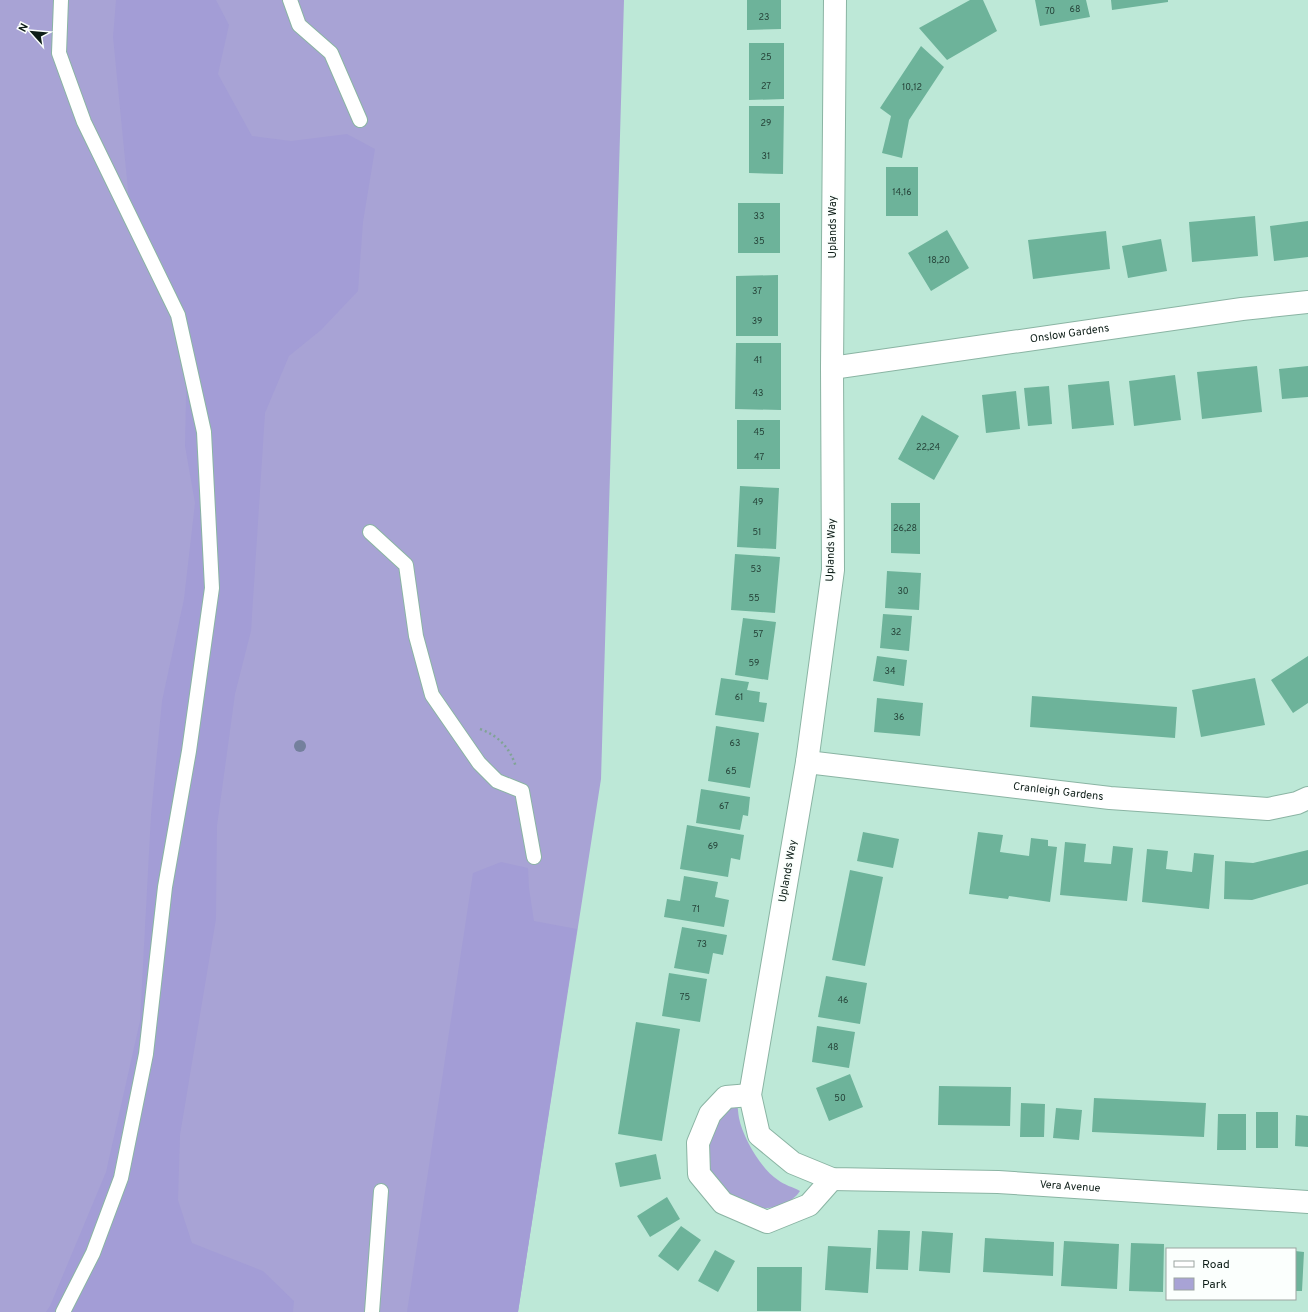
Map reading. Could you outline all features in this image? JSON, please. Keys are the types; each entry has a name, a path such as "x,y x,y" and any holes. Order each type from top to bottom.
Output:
{"street":[{"name":"Uplands Way","path":"832,1179 792,1163 759,1135 750,1095 807,762 833,570 832,368 835,0"},
{"name":"Onslow Gardens","path":"832,368 1242,309 1308,302"},
{"name":"Cranleigh Gardens","path":"807,762 1118,799 1268,808 1297,803 1308,798"},
{"path":"750,1095 726,1097 710,1114 698,1143 699,1174 723,1203 767,1222 810,1205 832,1179"},
{"name":"Vera Avenue","path":"832,1179 998,1182 1308,1202"}],"lane":[{"path":"61,0 59,53 84,122 178,315 204,432 212,588 189,751 166,887 145,1062 120,1178 93,1253 63,1312"},
{"path":"290,0 299,25 331,53 360,120"},
{"path":"370,532 406,565 416,636 432,695 479,763 497,781 522,791 534,857"},
{"path":"372,1312 381,1191"}],"path":[{"path":"456,730 476,727 491,733 502,741 516,765 522,791"}],"green space":[{"path":"0,0 624,0 601,779 518,1312 0,1312"},
{"path":"737,1103 739,1118 744,1135 759,1161 778,1180 800,1191 789,1202 776,1207 760,1209 733,1199 710,1174 708,1132 717,1115"}],"shaded area":[{"path":"116,0 216,0 229,25 218,74 252,136 291,141 347,134 375,149 363,222 358,291 321,330 289,356 265,413 251,631 235,694 217,826 216,919 180,1135 178,1200 192,1243 263,1271 294,1301 293,1312 46,1312 50,1306 106,1172 140,1021 151,815 162,701 184,599 195,503 185,446 187,350 164,267 129,200 113,37"},
{"path":"501,862 528,868 529,888 534,921 577,929 518,1312 407,1312 473,873"}],"building":[{"path":"747,0 781,0 781,29 747,30"},
{"path":"970,0 983,0 997,31 947,60 919,28"},
{"path":"1035,0 1086,0 1090,17 1040,26"},
{"path":"1111,0 1168,0 1168,2 1112,10"},
{"path":"749,43 784,43 784,99 749,100"},
{"path":"921,46 944,67 909,120 902,158 882,153 891,116 880,108"},
{"path":"749,106 784,106 783,174 749,173"},
{"path":"886,167 918,167 918,216 886,216"},
{"path":"738,203 780,203 780,253 738,253"},
{"path":"1255,216 1258,256 1192,262 1189,222"},
{"path":"1308,221 1308,257 1274,261 1270,226"},
{"path":"947,230 969,268 931,291 908,253"},
{"path":"1106,231 1110,269 1033,279 1028,240"},
{"path":"1161,239 1167,271 1128,278 1122,246"},
{"path":"778,275 778,336 736,336 736,276"},
{"path":"736,343 781,343 781,410 735,409"},
{"path":"1257,366 1262,412 1202,419 1197,372"},
{"path":"1308,366 1308,397 1282,399 1279,369"},
{"path":"1175,375 1181,420 1134,426 1129,381"},
{"path":"1109,381 1114,425 1072,429 1068,385"},
{"path":"1049,386 1052,424 1028,426 1024,388"},
{"path":"1016,391 1020,429 986,433 982,395"},
{"path":"922,415 959,436 934,480 898,459"},
{"path":"737,420 780,420 780,469 737,469"},
{"path":"740,486 779,488 776,549 737,547"},
{"path":"891,503 920,503 920,554 891,553"},
{"path":"735,554 780,557 775,613 731,610"},
{"path":"887,571 921,573 919,610 885,608"},
{"path":"883,614 912,616 909,651 880,648"},
{"path":"743,618 776,622 768,680 735,675"},
{"path":"877,656 907,660 904,686 873,681"},
{"path":"1308,656 1308,703 1293,713 1271,680"},
{"path":"721,678 749,682 747,690 760,692 759,702 767,703 764,722 715,715"},
{"path":"1255,678 1265,725 1201,737 1192,690"},
{"path":"1032,696 1177,707 1175,738 1030,727"},
{"path":"877,698 923,703 920,736 874,732"},
{"path":"716,726 759,733 750,788 708,781"},
{"path":"701,789 750,797 748,816 743,815 740,830 696,823"},
{"path":"687,825 744,835 740,860 731,858 728,877 680,869"},
{"path":"863,832 899,839 893,868 857,861"},
{"path":"978,832 1003,835 1000,852 1029,856 1031,838 1048,840 1048,846 1057,847 1050,902 1009,896 1008,899 969,894"},
{"path":"1065,842 1086,844 1084,862 1111,864 1113,846 1133,848 1127,901 1060,895"},
{"path":"1147,849 1168,851 1166,869 1192,872 1194,853 1214,855 1209,909 1142,902"},
{"path":"1308,850 1308,884 1252,900 1224,899 1225,861 1253,863"},
{"path":"850,870 883,877 865,966 832,960"},
{"path":"684,876 718,882 715,897 729,900 724,927 664,917 667,899 680,901"},
{"path":"682,927 727,935 723,955 713,953 709,974 674,968"},
{"path":"669,973 707,979 700,1022 662,1016"},
{"path":"826,976 867,983 860,1024 818,1017"},
{"path":"636,1022 680,1029 662,1141 618,1134"},
{"path":"817,1026 855,1032 849,1068 812,1062"},
{"path":"850,1074 863,1107 829,1121 816,1088"},
{"path":"939,1086 1011,1087 1010,1126 938,1125"},
{"path":"1094,1098 1206,1103 1204,1137 1092,1132"},
{"path":"1021,1103 1045,1104 1044,1137 1020,1137"},
{"path":"1056,1108 1082,1110 1079,1140 1053,1138"},
{"path":"1256,1112 1278,1112 1278,1148 1256,1148"},
{"path":"1218,1114 1246,1114 1246,1150 1217,1150"},
{"path":"1296,1115 1308,1116 1308,1147 1295,1146"},
{"path":"656,1154 661,1179 620,1187 615,1163"},
{"path":"667,1197 680,1219 650,1237 637,1216"},
{"path":"681,1226 701,1240 678,1271 658,1256"},
{"path":"878,1230 910,1231 908,1270 876,1269"},
{"path":"922,1231 953,1233 950,1273 919,1271"},
{"path":"985,1238 1054,1242 1053,1276 983,1272"},
{"path":"1064,1241 1119,1244 1117,1289 1061,1286"},
{"path":"1131,1243 1164,1244 1163,1292 1129,1291"},
{"path":"828,1246 871,1248 868,1293 825,1290"},
{"path":"715,1250 735,1261 718,1292 698,1281"},
{"path":"1296,1251 1304,1252 1302,1291 1296,1291"},
{"path":"757,1267 802,1267 801,1311 757,1311"}]}
